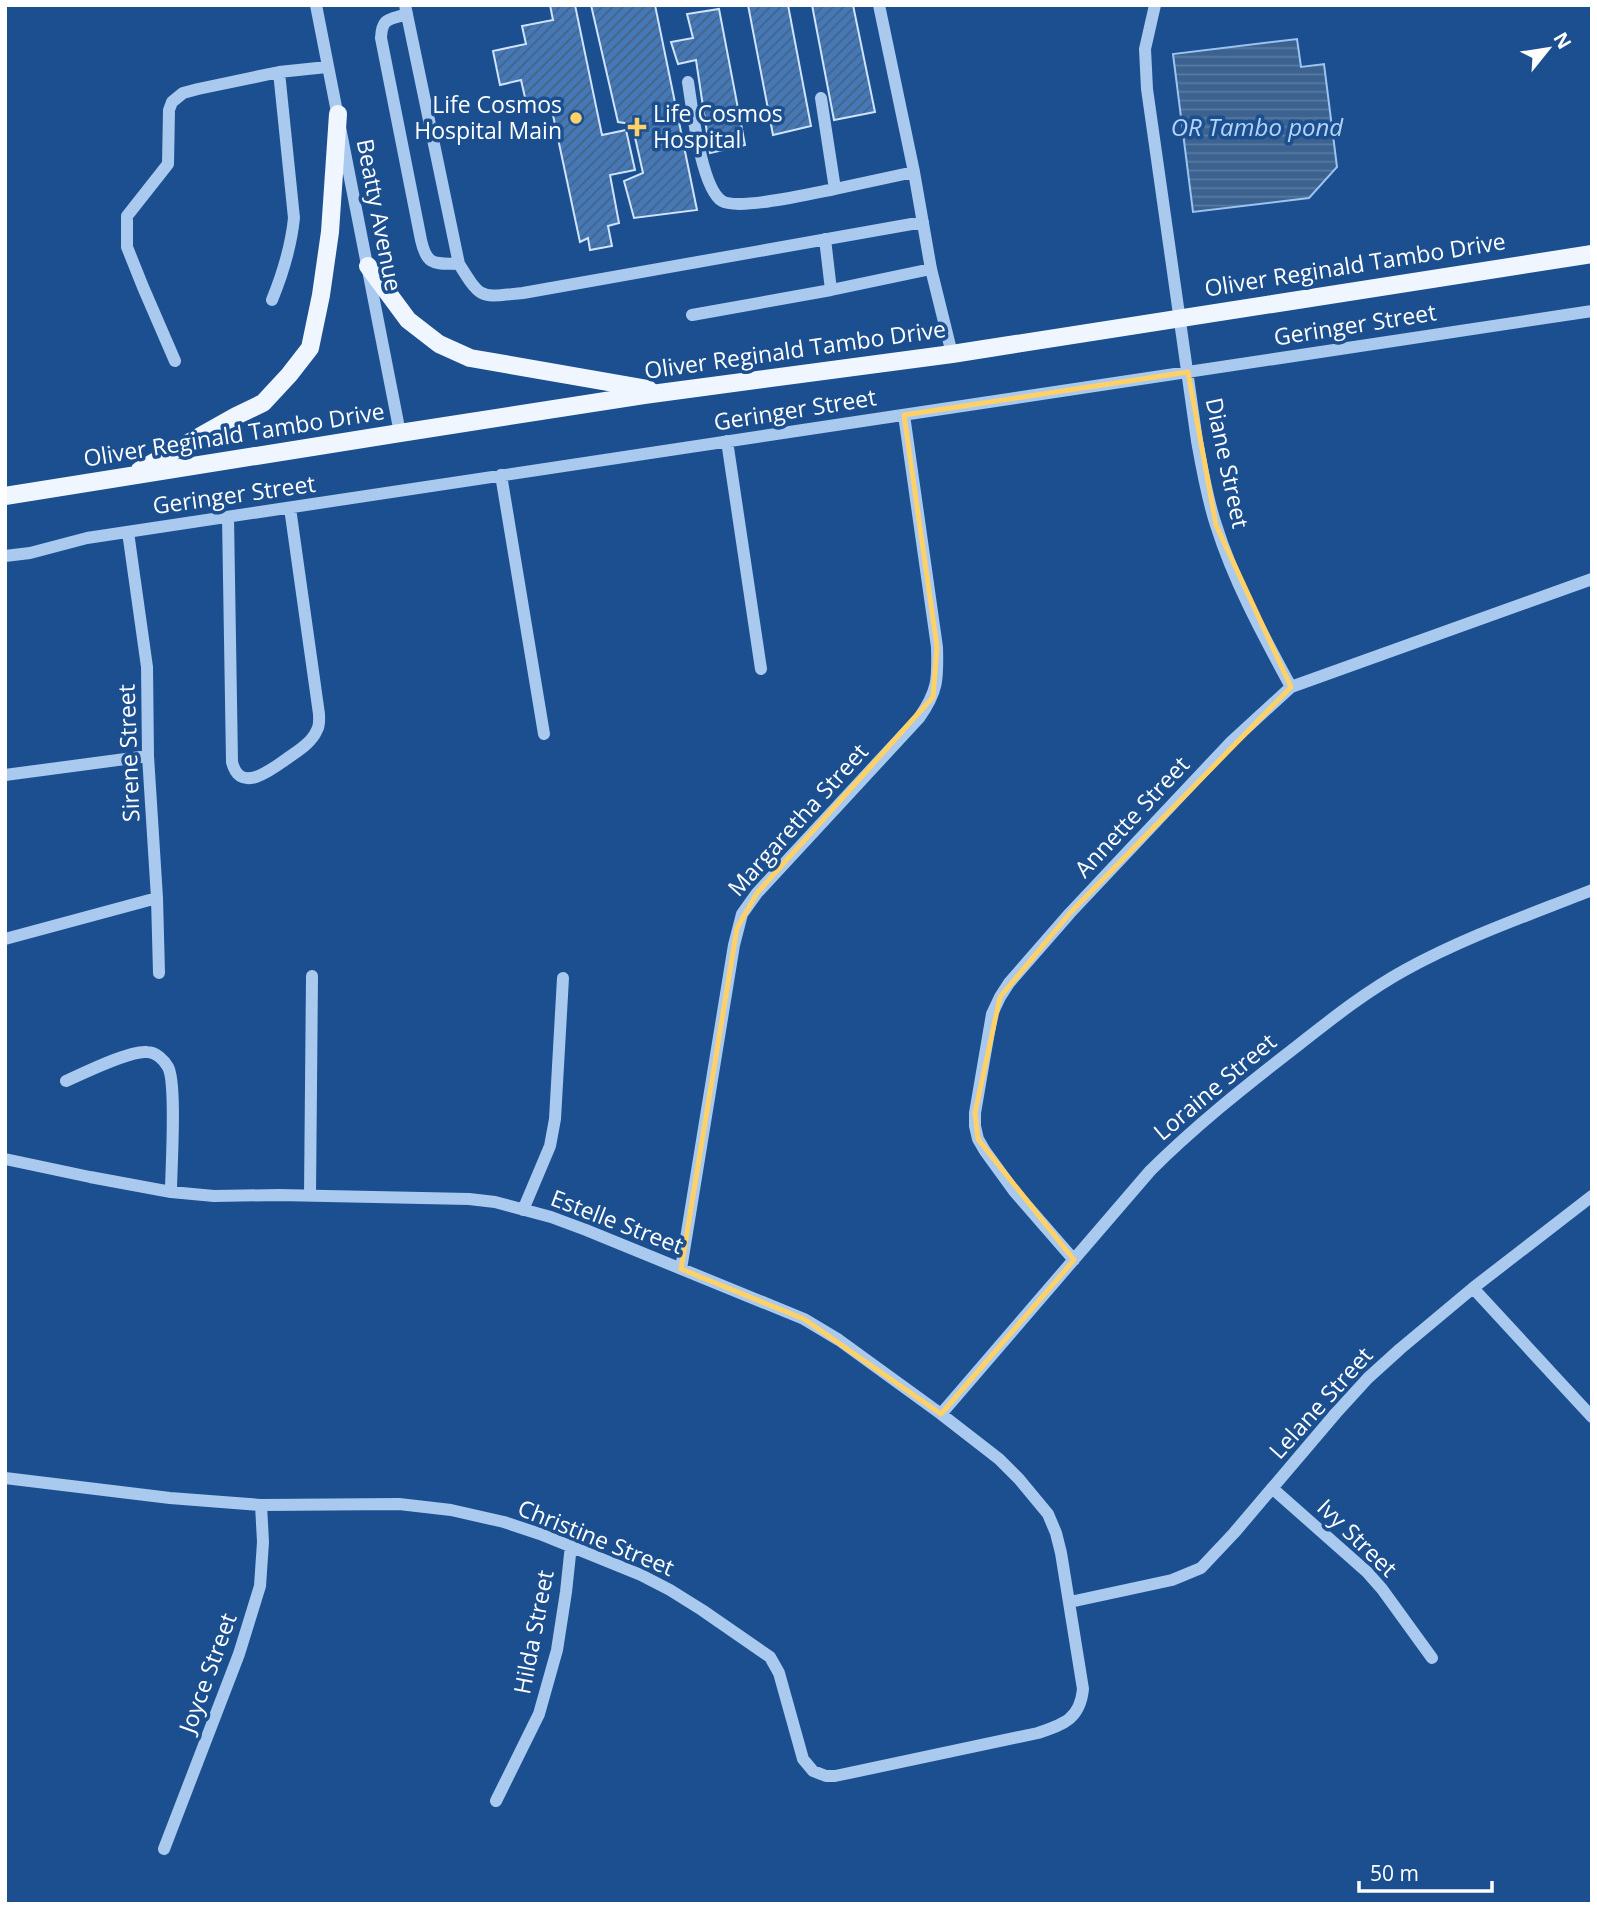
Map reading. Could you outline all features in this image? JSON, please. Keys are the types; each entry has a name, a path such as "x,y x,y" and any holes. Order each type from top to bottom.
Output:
{"main road":[{"path":"128,477 263,403 310,348 330,232 338,114"},
{"name":"Oliver Reginald Tambo Drive","path":"5,496 666,392 952,354 1592,254"},
{"path":"368,266 408,320 439,344 470,358 666,392"}],"street":[{"name":"Beatty Avenue","path":"316,5 400,433"},
{"path":"879,5 914,173 930,269 952,354"},
{"name":"Diane Street","path":"1155,5 1145,49 1147,89 1206,488 1232,568 1263,636 1291,687"},
{"path":"459,264 433,263 428,260 423,250 382,38 382,26 386,21 406,10 459,264 474,288 482,294 491,296 523,293 923,222"},
{"path":"175,361 127,247 127,216 169,164 169,110 172,103 183,93 198,89 279,72 327,67"},
{"path":"272,300 292,242 294,218 279,72"},
{"path":"688,82 701,158 710,184 721,201 749,204 914,173"},
{"path":"821,99 835,189"},
{"path":"825,239 831,290"},
{"path":"692,315 930,269"},
{"name":"Geringer Street","path":"5,556 30,553 87,538 1592,311"},
{"name":"Margaretha Street","path":"681,1269 741,914 757,892 919,718 933,697 938,673 937,648 904,415"},
{"path":"727,441 761,669"},
{"path":"501,475 544,734"},
{"path":"228,517 232,762 239,775 250,778 268,771 304,746 317,731 319,724 320,714 290,508"},
{"name":"Sirene Street","path":"128,532 147,667 148,756 159,973"},
{"name":"Annette Street","path":"1074,1260 1014,1191 978,1139 975,1113 992,1014 1009,983 1070,913 1230,743 1291,687 1592,579"},
{"path":"5,775 148,756"},
{"name":"Loraine Street","path":"941,1414 1150,1171 1175,1145 1279,1060 1374,988 1446,950 1592,890"},
{"path":"5,939 157,898"},
{"path":"310,1195 312,976"},
{"path":"523,1210 550,1146 555,1119 563,978"},
{"path":"66,1081 134,1053 149,1051 160,1057 169,1069 172,1092 171,1192"},
{"name":"Estelle Street","path":"5,1159 171,1192 214,1196 310,1195 495,1202 551,1217 586,1230 804,1319 839,1340 941,1414 999,1459 1019,1479 1048,1514 1056,1532 1070,1602"},
{"name":"Lelane Street","path":"1070,1602 1172,1580 1201,1567 1234,1533 1368,1378 1473,1288 1592,1196"},
{"path":"1473,1288 1592,1416"},
{"name":"Christine Street","path":"5,1478 170,1498 261,1505 399,1504 451,1510 504,1522 571,1545 670,1590 770,1657 779,1673 803,1759 813,1771 826,1776 1038,1733 1073,1716 1082,1703 1083,1689 1070,1602"},
{"name":"Ivy Street","path":"1272,1488 1367,1572 1432,1658"},
{"name":"Joyce Street","path":"164,1849 239,1654 260,1586 263,1542 261,1505"},
{"name":"Hilda Street","path":"496,1801 539,1714 556,1650 571,1545"}],"highlighted area":[{"path":"1188,372 1216,525 1291,687 1070,913 1000,997 975,1113 978,1139 1074,1260 941,1414 804,1319 681,1269 737,928 757,893 933,697 937,647 904,415"}],"water":[{"name":"OR Tambo pond","path":"1297,39 1301,67 1324,64 1337,167 1309,198 1193,212 1173,54"}],"building":[{"name":"Life Cosmos Hospital Main","path":"550,5 575,5 602,135 626,130 635,170 610,175 619,223 608,226 612,246 590,250 588,238 580,242 550,101 527,106 521,80 500,85 493,51 526,44 522,26 553,20"},
{"path":"591,5 655,5 697,210 634,218 624,181 643,173 632,124 618,122"},
{"path":"748,5 788,5 811,126 773,135"},
{"path":"812,5 853,5 875,112 834,120"},
{"path":"719,9 745,145 710,153 696,60 678,64 671,42 693,38 687,14"}],"place":[{"name":"Life Cosmos Hospital Main","path":"576,118"},
{"name":"Life Cosmos Hospital","path":"637,127"}]}
